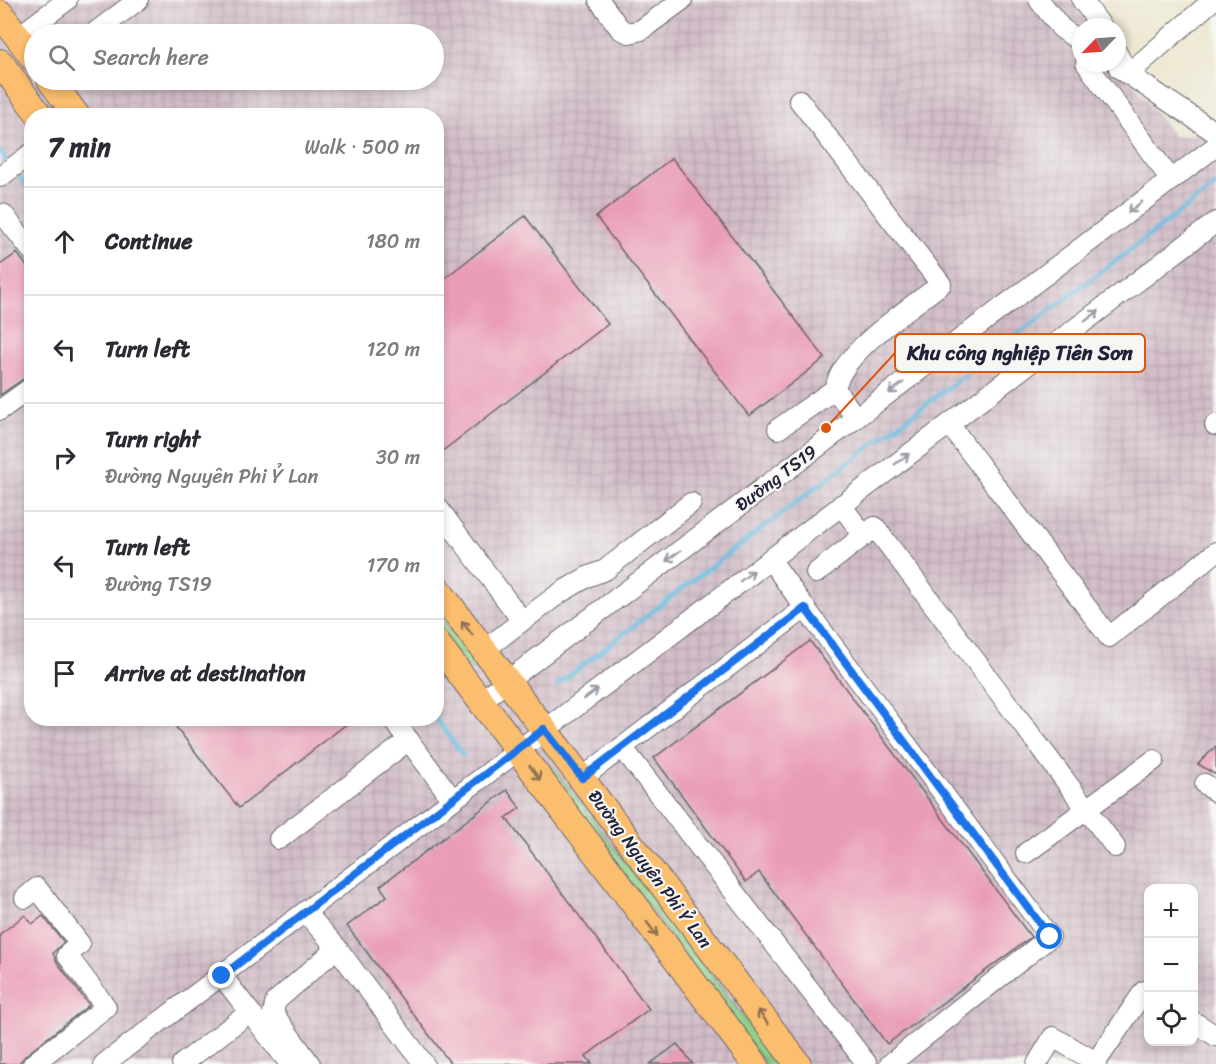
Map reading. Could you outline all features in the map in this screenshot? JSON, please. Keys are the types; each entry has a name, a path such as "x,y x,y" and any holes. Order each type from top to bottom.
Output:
{"main road":[{"path":"0,13 24,45"},
{"path":"0,62 24,82"},
{"path":"30,90 37,108"},
{"path":"58,90 71,108"},
{"name":"Đường Nguyên Phi Ỷ Lan","path":"444,598 798,1064"},
{"name":"Đường Nguyên Phi Ỷ Lan","path":"444,652 755,1064"}],"street":[{"path":"106,24 138,0"},
{"path":"599,0 620,29 629,33 641,30 682,0"},
{"path":"1039,0 1072,43"},
{"path":"1082,0 1095,18"},
{"path":"1126,65 1213,0"},
{"path":"35,24 64,1"},
{"path":"1061,28 1072,36"},
{"path":"18,37 24,32"},
{"path":"1093,72 1171,180"},
{"path":"1124,72 1216,133"},
{"path":"778,429 835,389 841,371 853,356 941,284 799,100"},
{"name":"Đường TS19","path":"481,701 1216,147"},
{"path":"0,177 24,158"},
{"path":"0,216 3,214 24,241"},
{"path":"104,1064 1216,222"},
{"path":"835,389 856,418"},
{"path":"0,410 24,393"},
{"path":"949,424 1109,637 1216,552"},
{"path":"841,506 864,536"},
{"path":"484,650 560,593 587,577 605,570 684,508 697,538"},
{"path":"444,516 522,621"},
{"path":"816,573 875,527 1115,847"},
{"path":"770,559 1050,937 890,1064"},
{"path":"582,778 805,608"},
{"path":"398,726 453,800"},
{"path":"279,839 409,740"},
{"path":"622,747 867,1064"},
{"path":"1026,853 1154,760"},
{"path":"25,898 37,888 80,944 67,955 106,1007 33,1064"},
{"path":"306,913 337,948 424,1064"},
{"path":"310,1064 273,1013 276,1001 337,948"},
{"path":"222,976 290,1064"},
{"path":"1037,1064 1053,1037 1096,1062 1144,991 1146,992"},
{"path":"182,1064 250,1012"},
{"path":"1198,1025 1216,1036"}],"shaded area":[{"path":"0,0 1071,0 1085,18 1072,18 1072,72 1125,72 1174,137 1216,131 1216,1064 0,1064"}],"green space":[{"path":"444,622 472,659 474,667 471,669 464,666 444,638"},
{"path":"553,767 779,1064 765,1064 547,769"}],"building":[{"path":"672,158 825,358 749,416 596,217"},
{"path":"525,216 608,324 444,450 444,279"},
{"path":"17,253 24,262 24,378 0,395 0,265"},
{"path":"810,641 1031,937 887,1044 759,872 746,882 654,758"},
{"path":"175,726 344,726 239,808"},
{"path":"1216,746 1216,775 1198,764"},
{"path":"507,790 520,808 506,818 649,1009 586,1056 592,1064 451,1064 347,926 387,896 380,886"},
{"path":"25,915 32,924 43,916 64,942 53,953 57,962 89,1005 26,1055 18,1064 0,1064 0,934"},
{"path":"677,1044 693,1064 650,1064"}],"waterway":[{"path":"0,152 10,164"},
{"path":"15,171 24,183"},
{"path":"557,685 1216,185"},
{"path":"441,726 463,755"}],"place":[{"name":"Khu công nghiệp Tiên Sơn","path":"826,428"}],"route":[{"path":"222,976 544,729 582,778 805,608 1050,937"}]}
